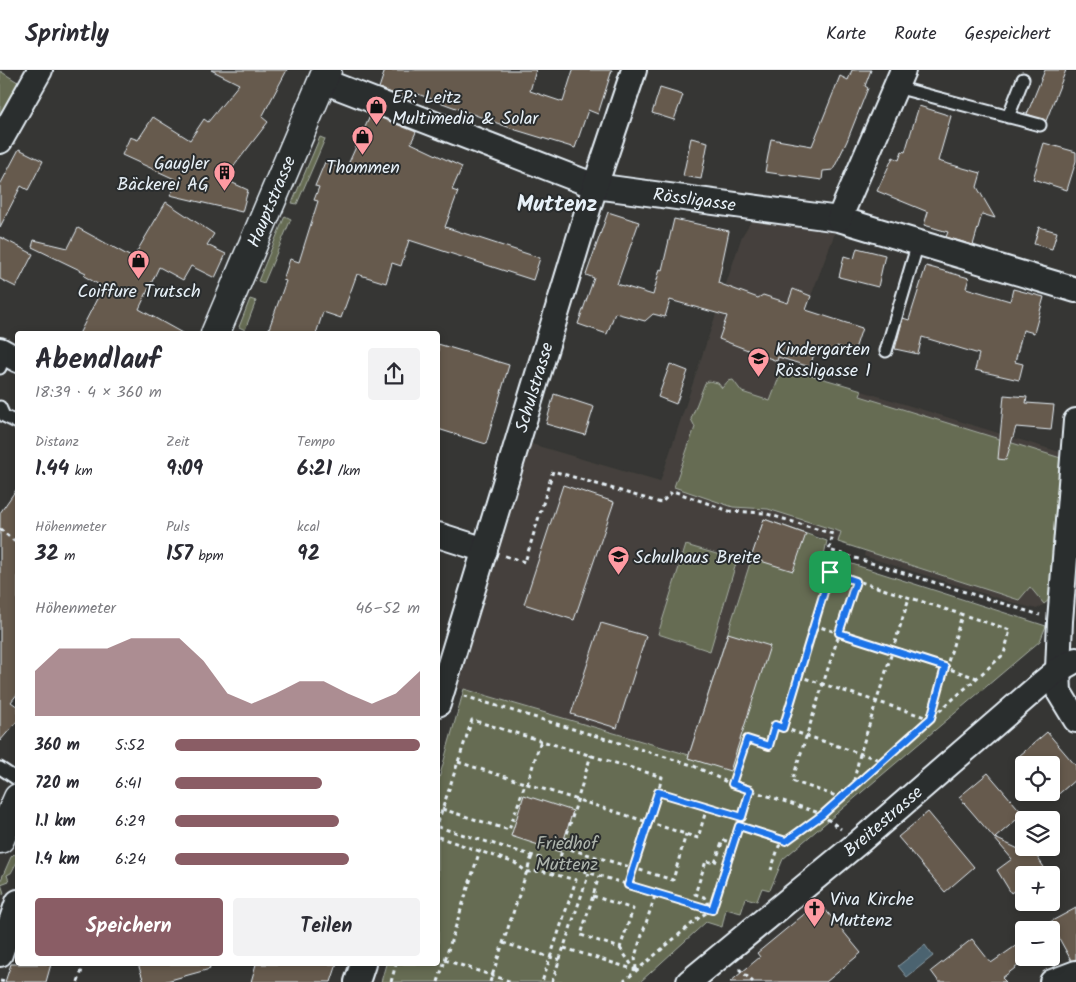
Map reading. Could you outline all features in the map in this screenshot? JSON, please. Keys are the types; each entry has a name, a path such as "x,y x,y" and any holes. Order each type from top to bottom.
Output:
{"street":[{"path":"0,141 40,70"},
{"name":"Schulstrasse","path":"440,697 595,186 634,70"},
{"name":"Rössligasse","path":"325,76 595,186 839,219 1076,290"},
{"name":"Hauptstrasse","path":"216,331 325,76"},
{"path":"839,219 900,79"},
{"path":"1076,421 1060,621 1067,665 1059,692 1076,720"},
{"path":"440,536 486,550"},
{"name":"Breitestrasse","path":"689,982 859,842 1067,665"},
{"path":"3,840 15,806"},
{"path":"0,954 15,911"},
{"path":"357,982 362,966"},
{"path":"1052,982 1076,973"}],"lane":[{"path":"900,79 1008,117 1040,125"},
{"path":"1008,117 1022,79"},
{"path":"886,351 918,242"},
{"path":"0,407 4,416 15,422"},
{"path":"0,768 15,778"}],"path":[{"path":"486,550 525,562 553,471 661,503 673,491 729,511 764,513 833,534 829,550 1060,621"},
{"path":"0,529 15,542"},
{"path":"772,870 779,846 842,798 1004,654 1010,630 830,572 783,728"},
{"path":"842,798 792,782 856,581"},
{"path":"852,789 860,754 909,598"},
{"path":"931,718 962,615"},
{"path":"814,625 977,678"},
{"path":"798,676 931,718"},
{"path":"440,697 692,765 732,784 822,815 859,842"},
{"path":"440,816 472,720 662,777 628,885"},
{"path":"732,784 747,739 769,746 775,725 806,737 883,761"},
{"path":"442,809 509,830 524,787 527,784 541,740"},
{"path":"558,864 590,755"},
{"path":"458,762 698,838 707,807"},
{"path":"623,982 701,916 712,910 750,790"},
{"path":"658,792 742,817"},
{"path":"739,826 786,841"},
{"path":"440,828 712,910"},
{"path":"563,847 673,880 686,834"},
{"path":"440,837 515,863 527,872 541,871 576,880 542,982"},
{"path":"712,910 704,897 695,894 706,861 715,863 723,840 734,843"},
{"path":"438,982 480,850"},
{"path":"490,982 532,856"},
{"path":"552,982 589,873"},
{"path":"599,876 581,935 620,948 636,970"},
{"path":"636,970 635,956 656,893"},
{"path":"593,896 633,909 620,948"},
{"path":"503,943 560,960"},
{"path":"564,948 636,970"},
{"path":"445,960 512,982"},
{"path":"78,982 83,966"},
{"path":"391,982 395,966"},
{"path":"0,981 5,982"}],"shaded area":[{"name":"Schulhaus Breite","path":"752,220 835,233 784,367 1066,454 1053,599 1037,609 1020,605 864,556 865,551 764,519 689,755 458,688 528,443 660,482 742,236"}],"green space":[{"path":"0,71 21,84 0,118"},
{"path":"320,137 325,139 297,204 292,203"},
{"path":"285,216 291,219 264,283 258,281"},
{"path":"250,299 256,301 245,330 239,327"},
{"path":"783,367 862,390 860,396 1064,459 1050,599 1044,604 1030,587 1019,600 838,542 841,532 768,509 733,507 674,487 695,427 691,419 705,383 709,381 718,383 722,388 728,381 733,380 742,392 770,401"},
{"name":"Friedhof Muttenz","path":"764,519 827,541 824,555 1046,626 1040,641 783,859 770,890 762,888 757,901 746,898 741,913 726,909 722,927 706,922 640,982 381,982 385,966 440,966 440,775 464,689 689,755"},
{"path":"686,545 737,560 710,651 658,634"},
{"path":"15,855 15,866 11,873 7,875 9,881 1,884 4,893 0,895 0,882 11,857"}],"water":[{"path":"925,945 933,956 907,977 898,966"}],"building":[{"path":"211,70 287,70 262,117 268,122 224,179 248,190 242,212 170,195 179,181 122,155 130,137 138,140 153,117 190,140 204,119 208,122 239,84"},
{"path":"385,70 536,70 530,91 563,102 573,70 612,70 598,114 588,110 575,148 516,130 415,93 412,101 379,88"},
{"path":"852,70 871,70 865,86 868,88 833,170 823,171 822,180 765,172 771,139 812,146 840,76 848,80"},
{"path":"1045,70 1066,70 1046,121 1027,114"},
{"path":"660,88 683,95 674,120 652,113"},
{"path":"919,106 951,116 938,161 981,173 977,187 995,218 982,214 973,245 946,237 948,232 924,225 928,212 877,191 893,157 899,160 902,151 905,152"},
{"path":"371,114 416,132 411,143 462,167 452,190 458,192 445,227 540,258 533,280 409,240 401,266 392,263 386,283 357,274 341,318 323,312 317,331 268,331 286,281 283,280 290,259 299,262 318,201 314,200 319,187 315,186 325,162 345,171"},
{"path":"691,138 708,142 701,179 683,176"},
{"path":"1044,143 1076,152 1076,161 1067,190 1033,179"},
{"path":"19,149 43,161 28,190 21,186 0,227 0,185"},
{"path":"166,202 214,234 207,245 226,254 215,278 191,266 183,280 159,267 139,309 179,331 81,331 103,287 84,276 86,273 32,247 34,240 68,248 78,228 133,258"},
{"path":"608,212 639,222 617,284 653,295 660,269 662,270 674,219 729,231 718,283 758,298 763,295 788,303 793,289 811,296 806,310 862,328 854,352 837,346 835,353 816,347 810,367 778,357 777,361 719,339 727,316 670,300 665,317 653,314 645,321 615,313 607,334 578,324 594,278 586,275"},
{"path":"1039,227 1057,232 1052,249 1034,244"},
{"path":"0,237 33,254 16,287 0,279"},
{"path":"857,248 885,255 878,287 839,277 844,256 854,259"},
{"path":"926,266 969,278 966,288 1010,301 1013,289 1044,297 1034,333 1023,330 1015,362 1023,364 1019,380 975,370 979,354 922,337 918,354 895,349 903,318 909,320"},
{"path":"440,345 509,365 486,444 440,430"},
{"path":"670,364 688,371 676,404 658,397"},
{"path":"554,394 594,407 585,435 546,424"},
{"path":"1004,395 1027,397 1026,403 1054,405 1051,430 1016,427 1006,460 998,459"},
{"path":"563,485 614,502 574,620 524,604"},
{"path":"15,491 15,697 11,702 15,705 15,724 0,741 0,513"},
{"path":"764,519 806,534 793,571 751,558"},
{"path":"601,623 646,636 617,728 571,714"},
{"path":"728,633 770,646 730,771 688,758"},
{"path":"1047,732 1076,766 1076,779 1060,793 1060,756 1019,756"},
{"path":"988,773 1020,811 1015,811 1015,821 995,838 1015,847 1015,856 1037,856 1043,866 1015,866 1015,890 1011,893 997,870 1012,859 959,797"},
{"path":"524,795 573,811 560,852 511,836"},
{"path":"928,812 974,867 945,892 898,837"},
{"name":"Viva Kirche Muttenz","path":"819,902 861,953 826,982 730,982 760,957 757,953"},
{"path":"1076,908 1076,960 1071,960 1060,940 1060,921 1052,921"},
{"path":"972,939 991,963 1015,946 1015,966 1018,966 1002,978 1006,982 939,982 931,971"},
{"path":"11,964 15,964 15,966 50,966 46,982 5,982"},
{"path":"139,966 209,966 210,969 163,982 144,982"},
{"path":"255,966 336,966 331,982 251,982"}],"place":[{"name":"EP: Leitz Multimedia & Solar","path":"376,126"},
{"name":"Thommen","path":"363,156"},
{"name":"Gaugler Bäckerei AG","path":"225,192"},
{"name":"Coiffure Trutsch","path":"139,280"},
{"name":"Kindergarten Rössligasse 1","path":"759,378"},
{"name":"Schulhaus Breite","path":"618,576"},
{"name":"Viva Kirche Muttenz","path":"814,928"}],"district":[{"name":"Muttenz","path":"557,203"}],"route":[{"path":"830,572 856,581 839,633 945,667 931,718 822,815 786,841 739,826 712,910 628,885 658,792 742,817 750,790 732,784 747,739 769,746 775,725 783,728 830,572"}]}
